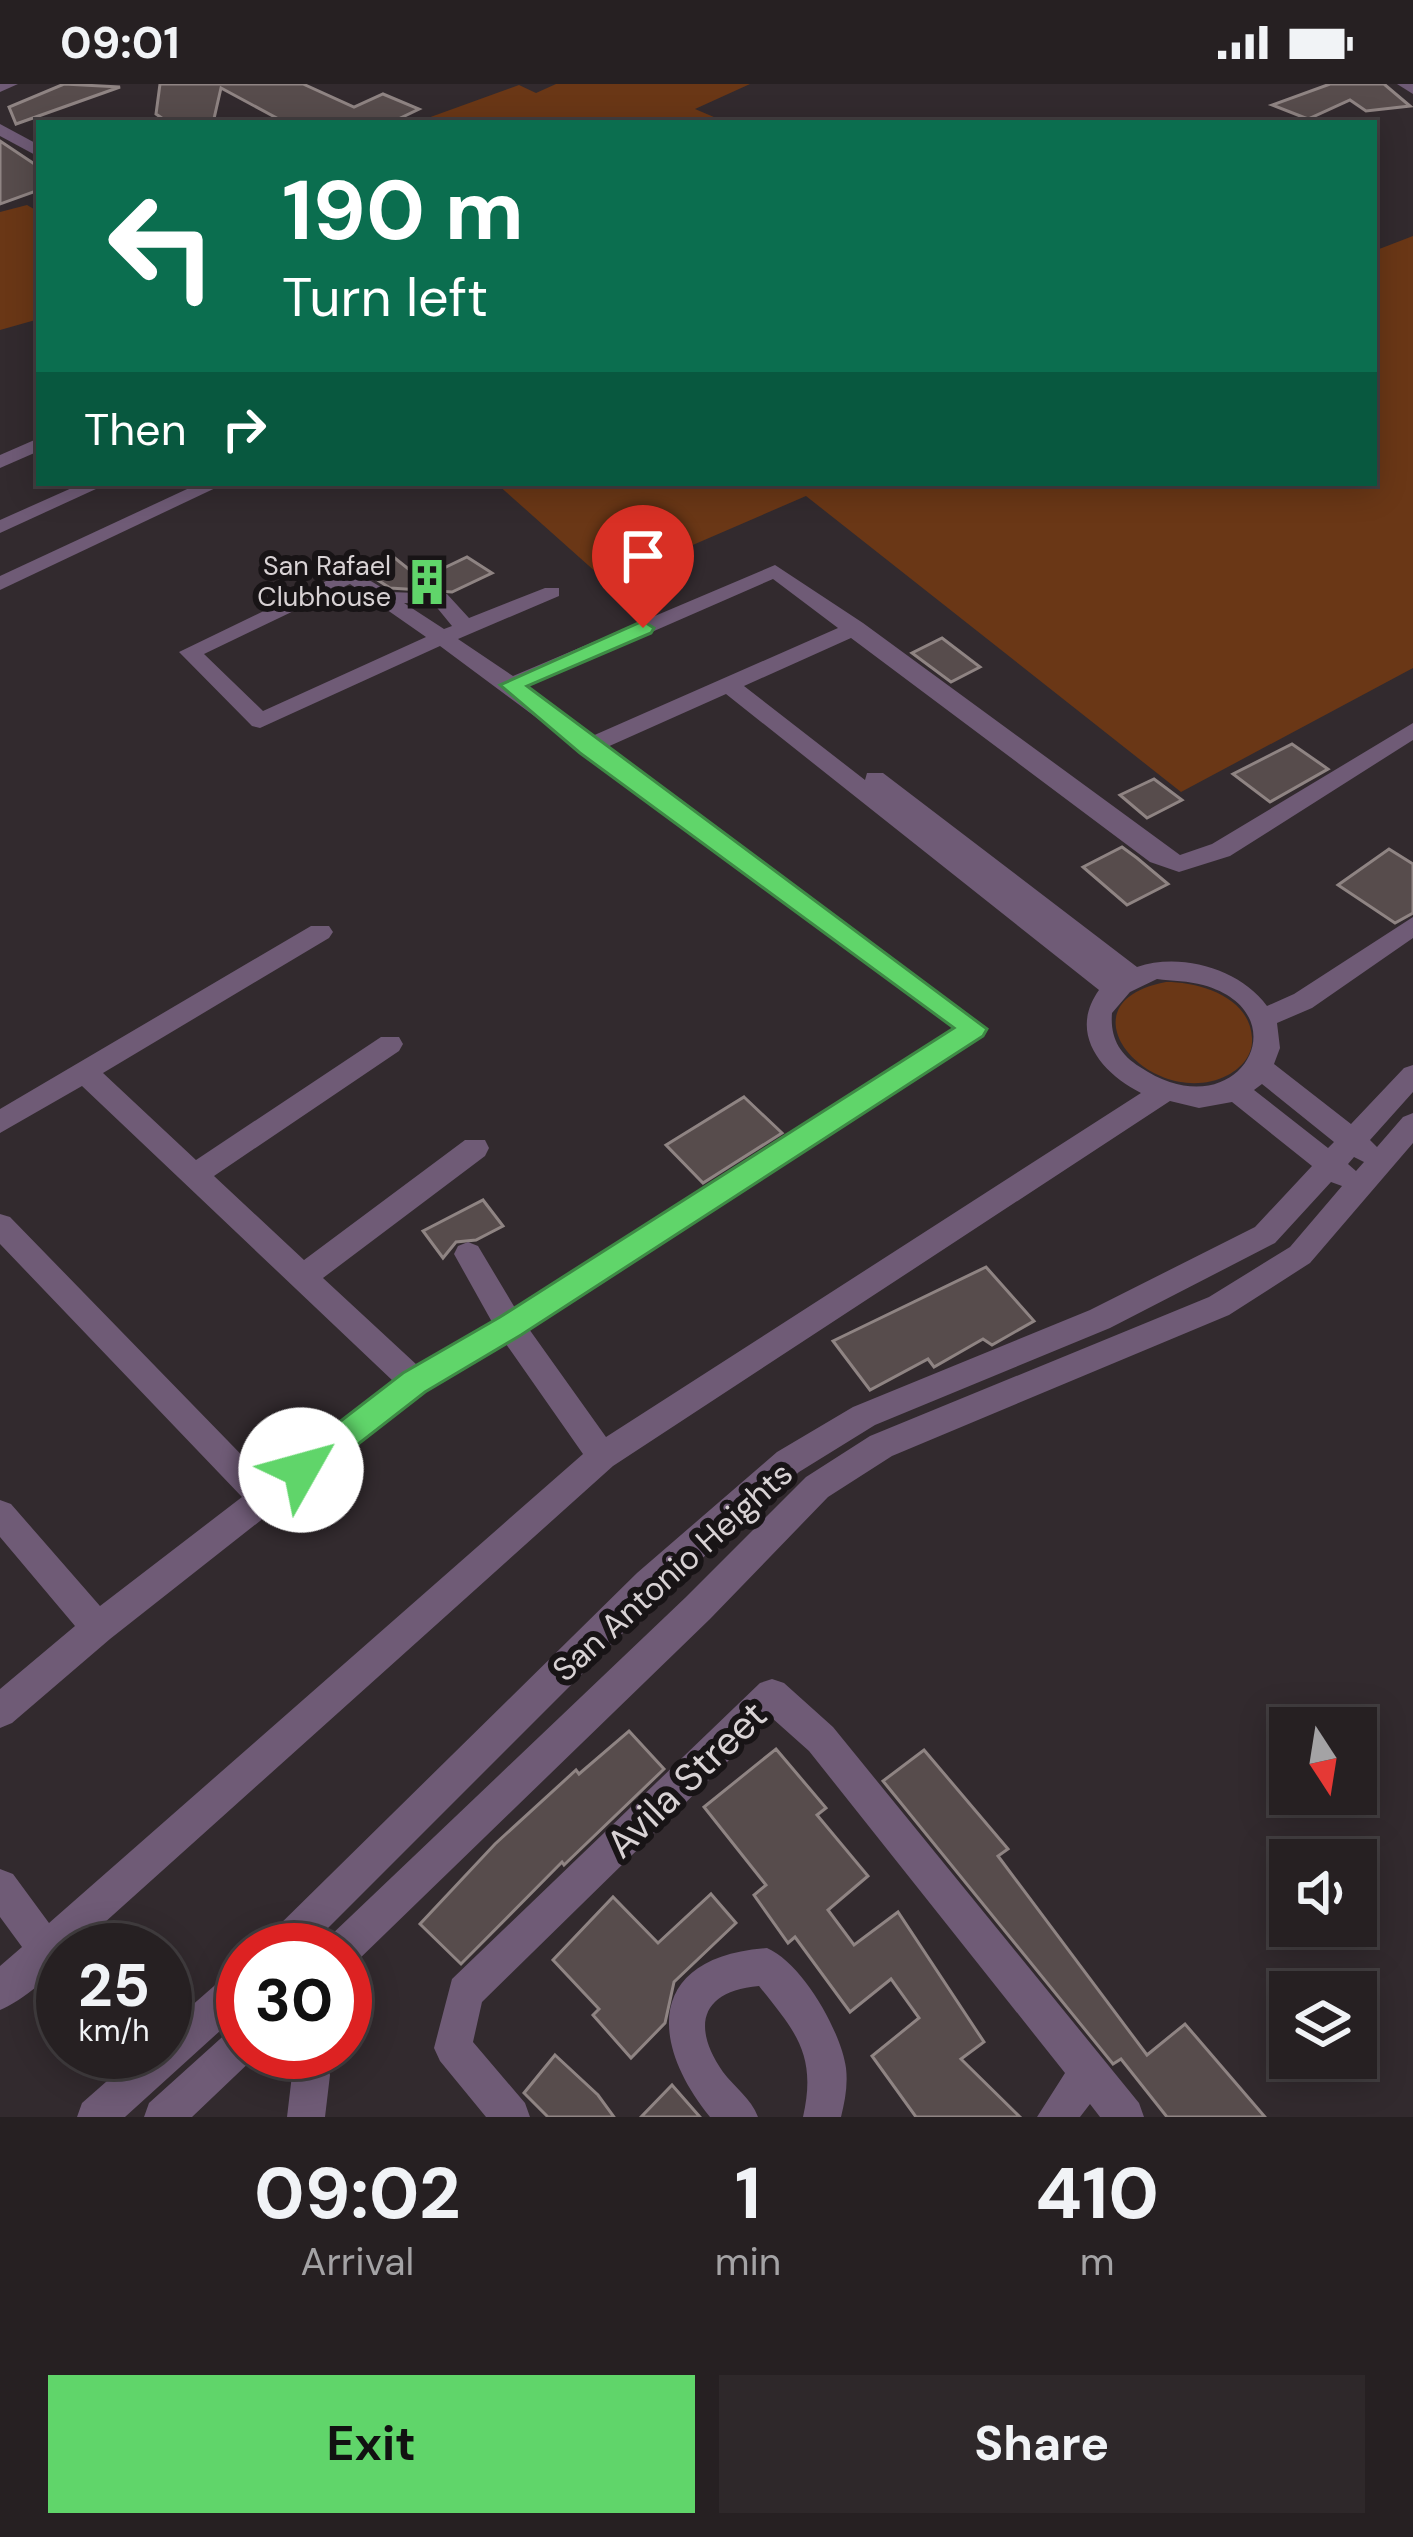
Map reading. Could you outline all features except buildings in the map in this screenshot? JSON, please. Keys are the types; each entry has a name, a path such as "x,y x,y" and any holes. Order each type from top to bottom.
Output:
{"street":[{"path":"0,87 10,84"},
{"path":"1405,84 1413,89"},
{"path":"0,129 36,150"},
{"path":"0,462 36,444"},
{"path":"0,527 92,486"},
{"path":"0,584 210,486"},
{"path":"0,503 21,518"},
{"path":"511,685 775,571 1159,856 1179,864 1221,850 1413,730"},
{"path":"0,1711 98,1628 414,1382 510,1326 974,1029 588,747 511,685 439,637 386,601 351,575 190,652 260,721 439,637 552,592"},
{"path":"386,601 398,596 440,598 465,627"},
{"path":"588,747 855,628"},
{"path":"738,682 1123,982"},
{"path":"1264,1018 1303,1000 1413,926"},
{"path":"0,1122 320,932"},
{"path":"1156,970 1208,975 1251,1000 1264,1018 1270,1054 1262,1070 1234,1089 1213,1095 1165,1091 1117,1064 1102,1045 1097,1024 1102,1005 1123,982 1156,970"},
{"path":"193,1176 391,1044"},
{"path":"1262,1070 1356,1164"},
{"path":"87,1074 414,1382"},
{"name":"San Antonio Heights","path":"370,1923 698,1608 817,1486 899,1438 1219,1306 1300,1255 1413,1075"},
{"path":"1234,1089 1356,1164"},
{"path":"77,1923 602,1456 1165,1091"},
{"name":"San Antonio Heights","path":"307,1923 649,1584 788,1462 864,1416 1188,1278 1265,1235 1413,1124"},
{"path":"303,1276 475,1148"},
{"path":"0,1225 264,1499"},
{"path":"468,1254 510,1326 602,1456"},
{"path":"0,1514 98,1628"},
{"name":"Avila Street","path":"511,2117 454,2048 465,1992 772,1694 821,1739 1125,2117"},
{"path":"0,1887 36,1935"},
{"path":"0,1991 36,1960"},
{"path":"739,2117 695,2067 684,2032 692,2001 716,1976 767,1967 826,2046 828,2096 822,2117"},
{"path":"106,2114 216,2010"},
{"path":"163,2117 216,2069"},
{"path":"1056,2117 1089,2074"},
{"path":"306,2117 311,2079"}],"shaded area":[{"path":"556,84 750,84 695,109 721,120 422,120 519,85 536,93"},
{"path":"27,205 36,210 36,320 0,330 0,212"},
{"path":"1413,236 1413,668 1181,792 806,496 607,582 499,486 1377,486 1377,250"},
{"path":"1166,982 1208,989 1242,1012 1252,1044 1238,1068 1199,1083 1171,1080 1146,1068 1127,1051 1117,1031 1118,1011 1133,994"}],"place":[{"name":"San Rafael Clubhouse","path":"427,582"}],"route":[{"path":"301,1470 414,1382 510,1326 974,1029 588,747 511,685 643,628"}]}
